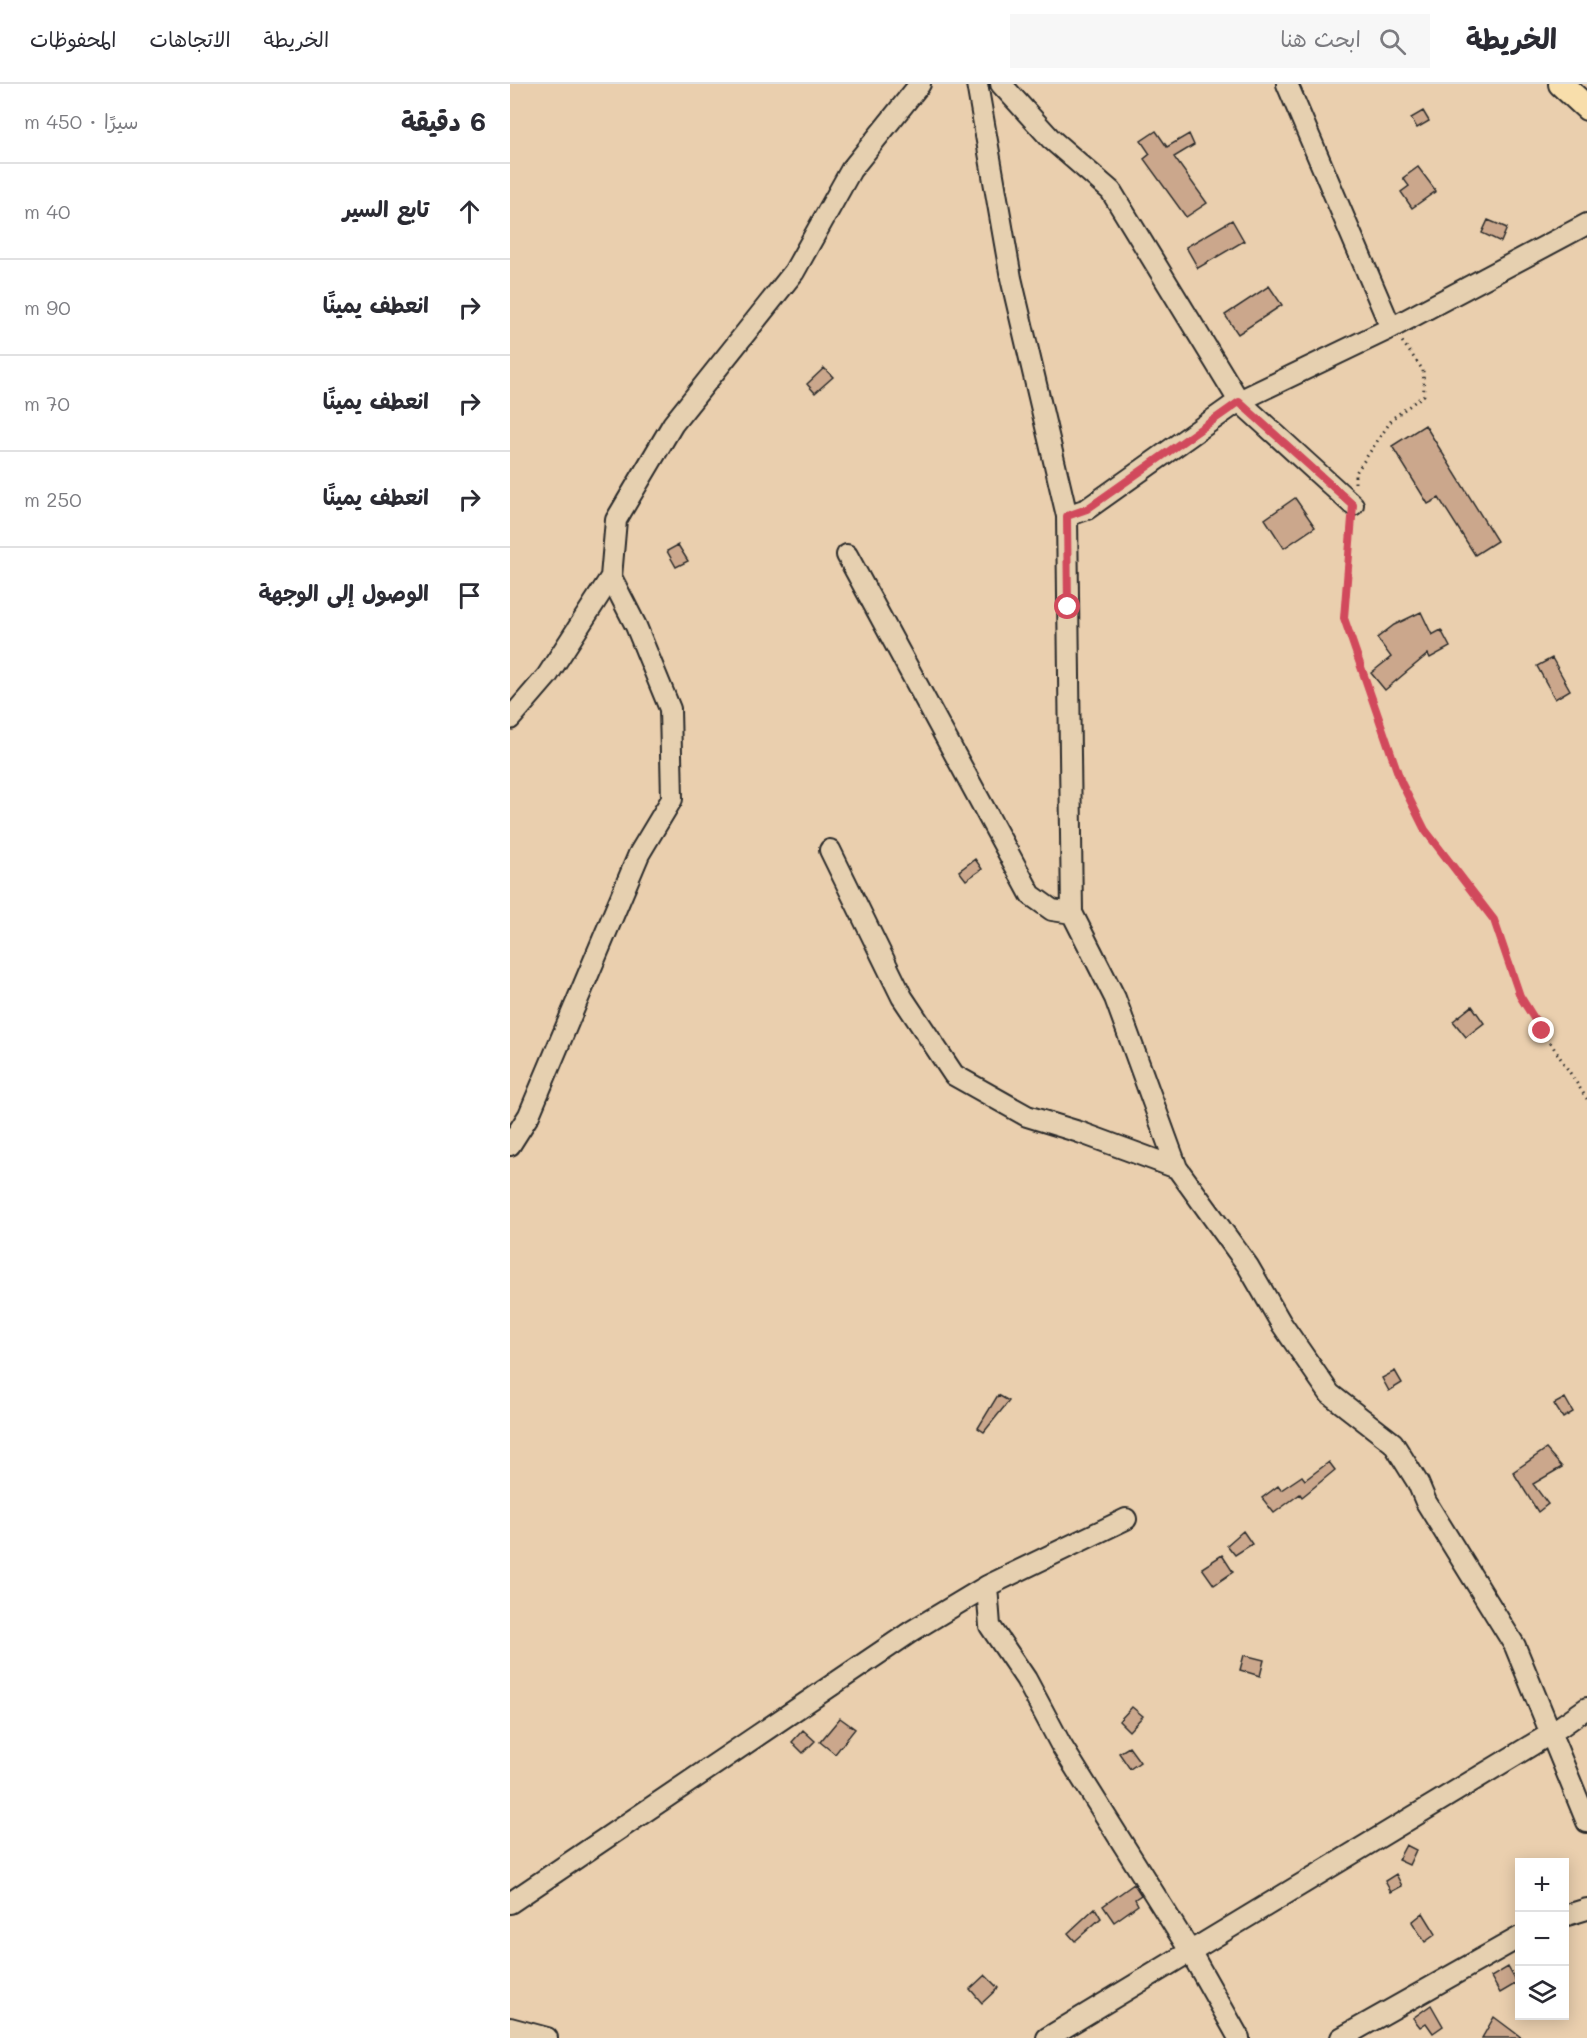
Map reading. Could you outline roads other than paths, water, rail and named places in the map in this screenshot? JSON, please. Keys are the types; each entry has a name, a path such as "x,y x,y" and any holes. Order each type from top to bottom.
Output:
{"main road":[{"path":"1561,84 1587,108"}],"street":[{"path":"510,719 547,676 611,577 616,520 673,424 794,272 851,170 920,84"},
{"path":"977,84 1011,278 1067,516 1072,913 1115,998 1177,1168 1248,1266 1281,1323 1330,1394 1393,1443 1405,1461 1426,1503 1515,1646 1587,1822"},
{"path":"1001,84 1051,139 1111,191 1239,402 1353,505"},
{"path":"1287,84 1391,328"},
{"path":"1067,516 1087,509 1239,402 1391,328 1587,224"},
{"path":"847,555 1031,895 1052,910 1072,913"},
{"path":"510,1145 528,1115 639,854 672,799 670,709 636,626 611,577"},
{"path":"830,850 902,997 954,1075 1027,1116 1079,1132 1177,1168"},
{"path":"510,1903 912,1632 987,1586 1126,1519"},
{"path":"987,1586 990,1626 1026,1679 1061,1745 1190,1951 1239,2038"},
{"path":"1047,2038 1550,1734 1587,1708"},
{"path":"1569,1915 1587,1910"},
{"path":"1341,2038 1515,1940"},
{"path":"510,2028 547,2038"}]}
